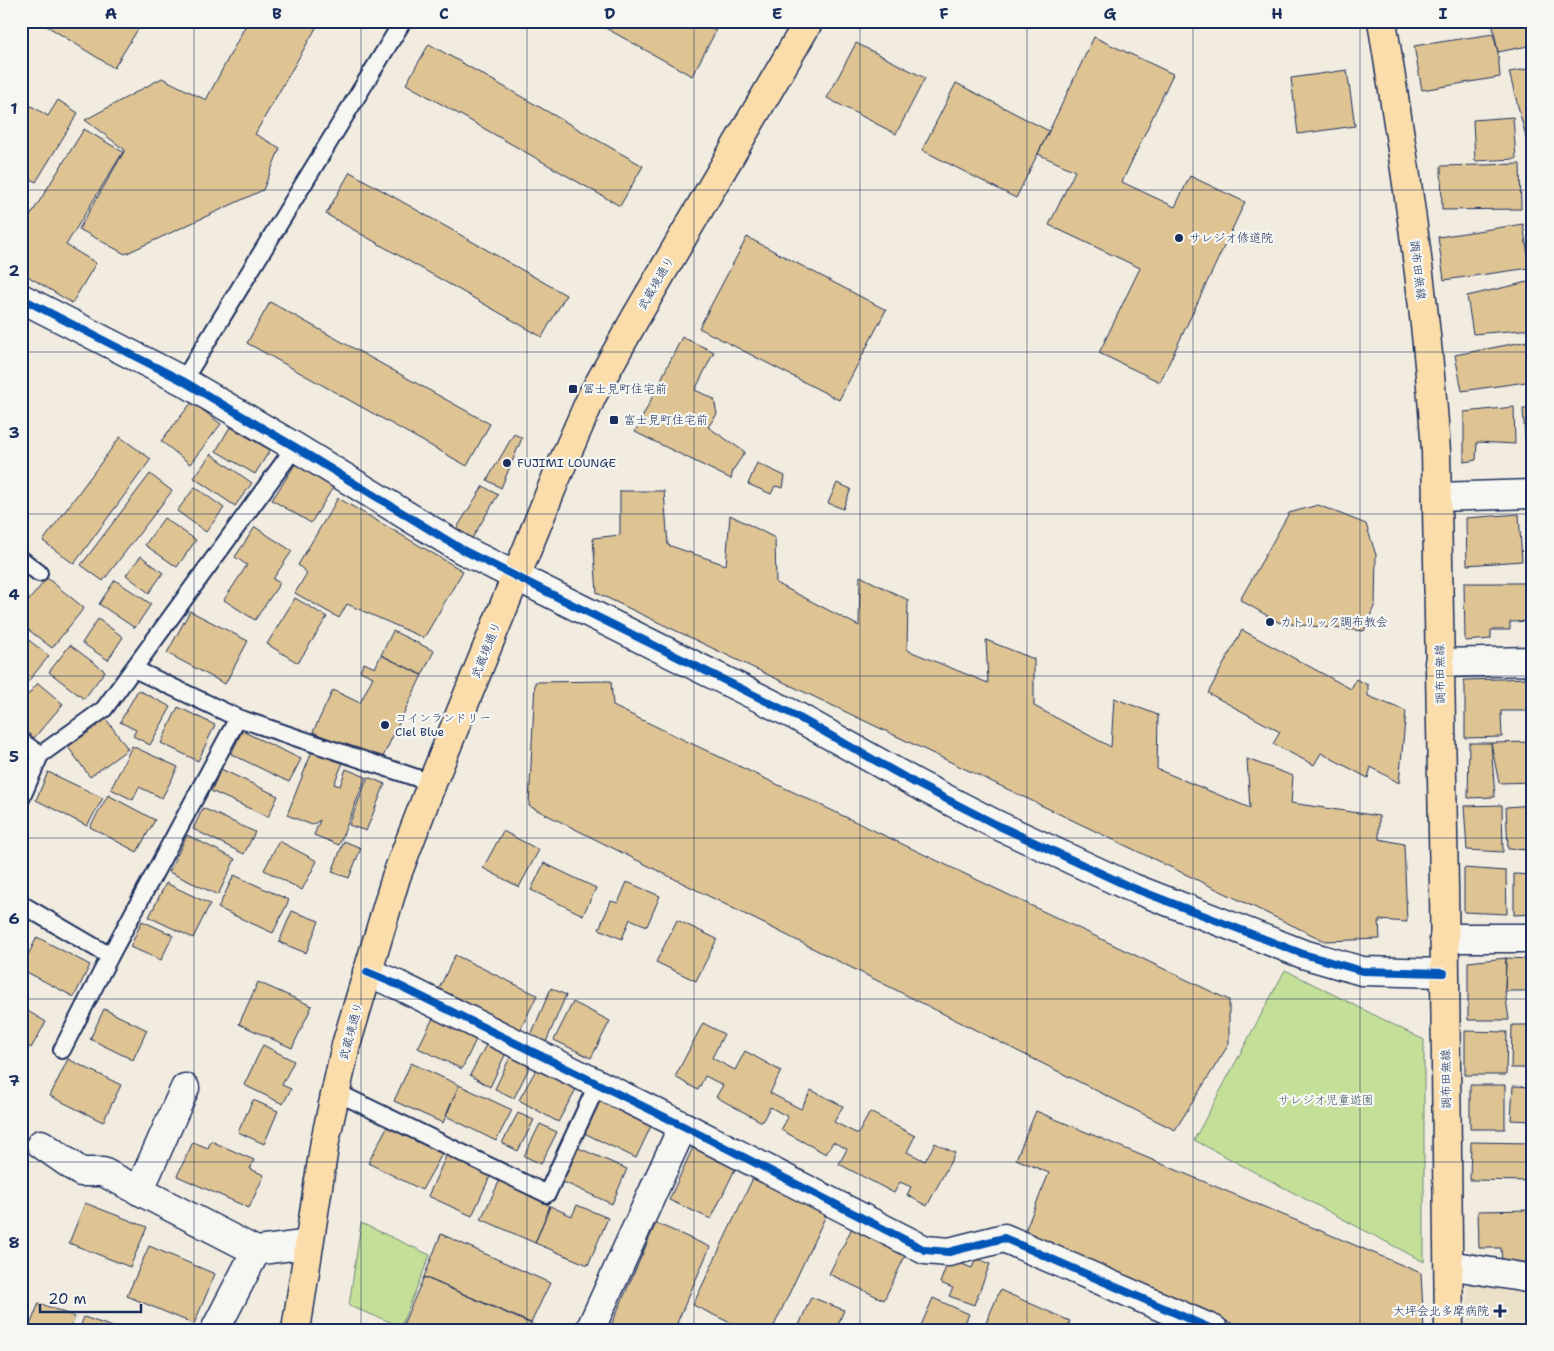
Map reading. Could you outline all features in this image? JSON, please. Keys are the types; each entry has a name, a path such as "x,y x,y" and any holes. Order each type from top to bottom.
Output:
{"main road":[{"name":"武蔵境通り","path":"296,1330 325,1140 346,1046 396,877 432,783 574,434 592,396 809,21"},
{"name":"調布田無線","path":"1382,21 1414,239 1429,366 1436,452 1449,1330"}],"street":[{"path":"23,303 183,381 463,550 796,716 915,783 995,824 1128,886 1303,954 1362,971 1444,973"},
{"path":"1437,496 1533,494"},
{"path":"1439,663 1533,661"},
{"path":"1444,938 1533,938"},
{"path":"367,972 398,984 597,1085 683,1126 925,1250 949,1252 1004,1238 1214,1330"},
{"path":"139,1191 185,1088"},
{"path":"590,1330 683,1126"},
{"path":"41,1144 81,1172 103,1172 256,1251 308,1244"},
{"path":"216,1330 256,1251"},
{"path":"1449,1265 1533,1279"}],"lane":[{"path":"183,381 403,21"},
{"path":"21,799 40,755 104,710 295,447"},
{"path":"21,559 39,573"},
{"path":"134,669 238,718 432,783"},
{"path":"62,1050 110,956 238,718"},
{"path":"21,741 40,755"},
{"path":"21,904 110,956"},
{"path":"336,1092 547,1194 597,1085"}],"shaded area":[{"name":"大坪会北多摩病院","path":"1467,1279 1533,1293 1533,1330 1467,1330"}],"green space":[{"name":"サレジオ児童遊園","path":"1285,970 1424,1040 1424,1262 1194,1140"},
{"path":"361,1223 430,1255 401,1326 349,1306"}],"building":[{"path":"39,21 143,21 114,68"},
{"path":"248,21 320,21 255,134 280,148 263,190 125,254 79,229 125,150 85,120 162,78 206,100"},
{"path":"593,21 698,21 716,31 692,76"},
{"path":"1408,21 1468,21 1469,24 1408,26"},
{"path":"1492,21 1533,21 1533,45 1498,52"},
{"path":"1493,34 1498,52 1500,77 1422,90 1414,46"},
{"path":"1094,37 1173,74 1122,182 1175,207 1190,176 1245,202 1160,382 1099,353 1140,268 1049,225 1075,171 1038,154"},
{"path":"856,43 925,78 896,134 827,98"},
{"path":"429,44 643,166 620,206 406,84"},
{"path":"1533,68 1533,175 1525,133 1509,72"},
{"path":"1347,70 1355,126 1298,134 1291,78"},
{"path":"956,83 1049,131 1016,198 922,150"},
{"path":"21,100 48,116 58,100 78,113 36,182 21,174"},
{"path":"1513,117 1516,159 1475,161 1473,120"},
{"path":"84,129 123,152 66,245 96,263 72,303 21,272 21,225 24,226"},
{"path":"1520,164 1521,209 1442,210 1441,166"},
{"path":"350,172 566,295 542,337 326,214"},
{"path":"1523,224 1530,268 1444,280 1438,237"},
{"path":"747,237 886,310 839,400 699,328"},
{"path":"1532,281 1533,329 1473,334 1467,296"},
{"path":"270,302 490,424 467,466 247,343"},
{"path":"682,337 714,352 695,390 714,399 717,414 708,427 745,452 733,470 731,479 635,432"},
{"path":"1533,340 1533,381 1462,391 1455,355"},
{"path":"192,402 221,424 190,464 161,441"},
{"path":"1514,407 1515,444 1477,442 1476,460 1464,462 1464,412"},
{"path":"1533,408 1533,476 1528,476 1523,409"},
{"path":"230,427 270,450 255,474 216,451"},
{"path":"514,434 522,438 501,488 487,480"},
{"path":"120,437 151,459 74,564 43,541"},
{"path":"211,454 252,483 235,506 194,478"},
{"path":"296,463 334,486 311,523 272,500"},
{"path":"757,463 785,476 783,488 775,486 771,494 748,484"},
{"path":"150,474 172,491 103,581 81,565"},
{"path":"837,483 851,489 843,509 828,503"},
{"path":"483,486 498,495 471,540 455,531"},
{"path":"195,487 224,508 206,532 177,511"},
{"path":"620,491 664,491 668,545 726,565 730,515 775,538 776,583 859,626 860,576 908,600 907,650 988,683 986,640 1034,659 1034,706 1111,747 1114,698 1158,715 1157,769 1250,808 1247,759 1293,776 1291,803 1379,816 1379,839 1404,844 1407,922 1379,920 1380,939 1325,941 597,593 593,538 620,535"},
{"path":"338,498 463,571 424,638 347,604 339,618 295,593 307,573 298,565"},
{"path":"1318,505 1366,524 1376,555 1375,604 1364,631 1280,623 1240,600 1289,513"},
{"path":"1519,514 1522,561 1467,565 1466,518"},
{"path":"164,518 196,540 177,567 145,545"},
{"path":"255,527 292,551 273,579 280,583 255,620 224,600 247,565 235,557"},
{"path":"141,556 163,573 149,593 126,575"},
{"path":"47,578 84,608 52,648 21,624 21,610"},
{"path":"115,580 151,604 135,628 99,604"},
{"path":"1464,583 1530,583 1532,621 1510,622 1510,630 1491,630 1491,639 1465,641"},
{"path":"295,598 327,617 298,663 267,644"},
{"path":"190,611 248,641 225,684 167,653"},
{"path":"98,619 123,637 108,660 82,643"},
{"path":"1242,630 1351,689 1356,679 1368,685 1368,696 1406,711 1399,783 1371,767 1368,778 1321,753 1314,765 1273,744 1280,732 1208,693"},
{"path":"393,631 434,651 422,675 381,655"},
{"path":"21,634 49,656 21,690"},
{"path":"70,645 105,671 84,699 49,672"},
{"path":"381,655 422,675 380,763 313,732 333,690 360,703 373,677 360,671 364,663 375,668"},
{"path":"1533,678 1533,711 1501,711 1502,737 1465,738 1465,687 1463,680"},
{"path":"611,681 613,706 1229,1000 1229,1044 1175,1130 529,806 535,682"},
{"path":"38,683 63,704 34,738 21,727 21,703"},
{"path":"138,690 171,707 150,745 133,736 136,730 120,722"},
{"path":"178,707 215,725 198,761 161,743"},
{"path":"106,719 128,749 90,777 68,747"},
{"path":"242,731 301,759 289,782 231,754"},
{"path":"1533,742 1533,782 1499,783 1491,743"},
{"path":"1469,743 1491,743 1495,797 1468,798"},
{"path":"132,746 178,767 162,798 139,787 133,800 111,789"},
{"path":"313,749 344,760 334,784 340,786 346,769 366,777 339,845 314,835 320,820 312,825 287,815"},
{"path":"221,769 278,796 268,817 211,791"},
{"path":"48,772 103,798 87,826 36,800"},
{"path":"368,777 385,784 366,831 349,825"},
{"path":"108,795 155,820 137,852 90,827"},
{"path":"1502,805 1503,852 1467,850 1464,806"},
{"path":"1533,805 1533,850 1508,849 1506,807"},
{"path":"203,808 255,832 244,854 193,829"},
{"path":"503,831 539,850 519,887 483,868"},
{"path":"187,835 235,859 218,895 169,872"},
{"path":"279,841 317,861 302,890 264,870"},
{"path":"344,841 361,848 349,878 332,872"},
{"path":"544,863 596,888 583,915 531,890"},
{"path":"1464,868 1506,871 1507,914 1464,912"},
{"path":"1514,874 1533,875 1533,914 1514,915"},
{"path":"234,875 289,900 273,933 218,908"},
{"path":"627,882 660,896 647,926 630,919 622,939 599,929 611,901 618,903"},
{"path":"166,883 210,904 193,938 149,917"},
{"path":"292,911 319,921 306,953 279,942"},
{"path":"677,920 717,939 696,981 656,962"},
{"path":"142,921 173,935 161,960 130,947"},
{"path":"37,937 90,965 74,997 21,969"},
{"path":"455,955 537,995 518,1035 436,995"},
{"path":"1506,958 1505,991 1509,1020 1468,1020 1468,962"},
{"path":"1506,958 1533,959 1533,991 1505,991"},
{"path":"258,982 312,1006 292,1048 239,1024"},
{"path":"551,988 566,995 546,1042 531,1035"},
{"path":"573,1002 610,1021 591,1058 554,1040"},
{"path":"21,1007 46,1022 31,1048 21,1042"},
{"path":"104,1009 147,1030 133,1060 90,1039"},
{"path":"436,1012 479,1033 462,1069 418,1048"},
{"path":"703,1023 724,1034 712,1058 735,1070 745,1051 781,1071 770,1093 801,1109 811,1090 843,1106 834,1122 858,1134 870,1112 915,1136 907,1152 925,1161 935,1143 955,1153 927,1206 907,1195 911,1187 900,1182 894,1193 839,1164 847,1149 833,1142 826,1154 781,1130 788,1117 770,1107 762,1122 716,1097 723,1085 705,1076 698,1090 675,1077"},
{"path":"1512,1025 1533,1025 1533,1068 1511,1068"},
{"path":"1465,1031 1507,1032 1506,1075 1465,1075"},
{"path":"487,1043 506,1053 490,1087 470,1075"},
{"path":"263,1045 294,1061 282,1085 291,1089 283,1104 244,1085"},
{"path":"511,1055 531,1064 514,1098 495,1089"},
{"path":"68,1059 121,1085 103,1122 50,1096"},
{"path":"411,1063 459,1085 443,1123 394,1101"},
{"path":"537,1068 576,1089 558,1122 519,1100"},
{"path":"459,1085 512,1110 496,1141 446,1116"},
{"path":"1470,1085 1505,1085 1505,1129 1470,1129"},
{"path":"1513,1086 1533,1087 1533,1121 1511,1120"},
{"path":"601,1099 652,1124 636,1158 584,1133"},
{"path":"253,1100 278,1111 264,1144 238,1132"},
{"path":"1036,1111 1421,1273 1424,1330 1248,1330 1023,1236 1049,1173 1016,1159"},
{"path":"518,1113 534,1120 518,1151 502,1143"},
{"path":"540,1124 557,1132 541,1164 524,1156"},
{"path":"387,1127 442,1154 422,1190 368,1163"},
{"path":"211,1141 254,1160 250,1169 264,1175 249,1208 177,1176 193,1142 208,1148"},
{"path":"1471,1142 1533,1143 1533,1181 1470,1180"},
{"path":"694,1145 737,1165 711,1219 669,1200"},
{"path":"574,1146 627,1169 612,1204 559,1180"},
{"path":"448,1152 492,1172 472,1216 428,1196"},
{"path":"754,1176 828,1211 772,1330 745,1330 693,1305"},
{"path":"500,1180 550,1206 535,1243 481,1219"},
{"path":"85,1203 147,1227 130,1267 69,1243"},
{"path":"577,1205 608,1218 588,1265 535,1243 550,1206 572,1216"},
{"path":"1533,1210 1533,1262 1502,1263 1501,1248 1479,1248 1478,1211"},
{"path":"656,1223 710,1247 677,1323 692,1330 609,1330"},
{"path":"853,1226 907,1252 884,1300 829,1274"},
{"path":"441,1234 550,1283 531,1323 424,1277"},
{"path":"149,1246 215,1274 194,1324 127,1296"},
{"path":"976,1258 990,1264 974,1305 949,1296 953,1288 940,1283 949,1259 972,1268"},
{"path":"424,1277 545,1330 408,1330 402,1327"},
{"path":"1000,1290 1070,1321 1066,1330 983,1330"},
{"path":"811,1297 844,1310 836,1330 797,1330"},
{"path":"933,1298 969,1314 962,1330 919,1330"},
{"path":"39,1303 75,1317 70,1330 28,1330"},
{"path":"84,1317 121,1330 79,1330"}],"cycle path":[{"path":"21,298 183,381 463,550 796,716 915,783 995,824 1128,886 1303,954 1362,971 1444,973"},
{"path":"367,972 398,985 683,1126 925,1250 949,1252 1004,1238 1214,1330"}],"place":[{"name":"サレジオ修道院","path":"1179,238"},
{"name":"冨士見町住宅前","path":"573,389"},
{"name":"富士見町住宅前","path":"614,420"},
{"name":"FUJIMI LOUNGE","path":"507,463"},
{"name":"カトリック調布教会","path":"1270,622"},
{"name":"コインランドリー Ciel Blue","path":"385,725"},
{"name":"大坪会北多摩病院","path":"1500,1311"}]}
